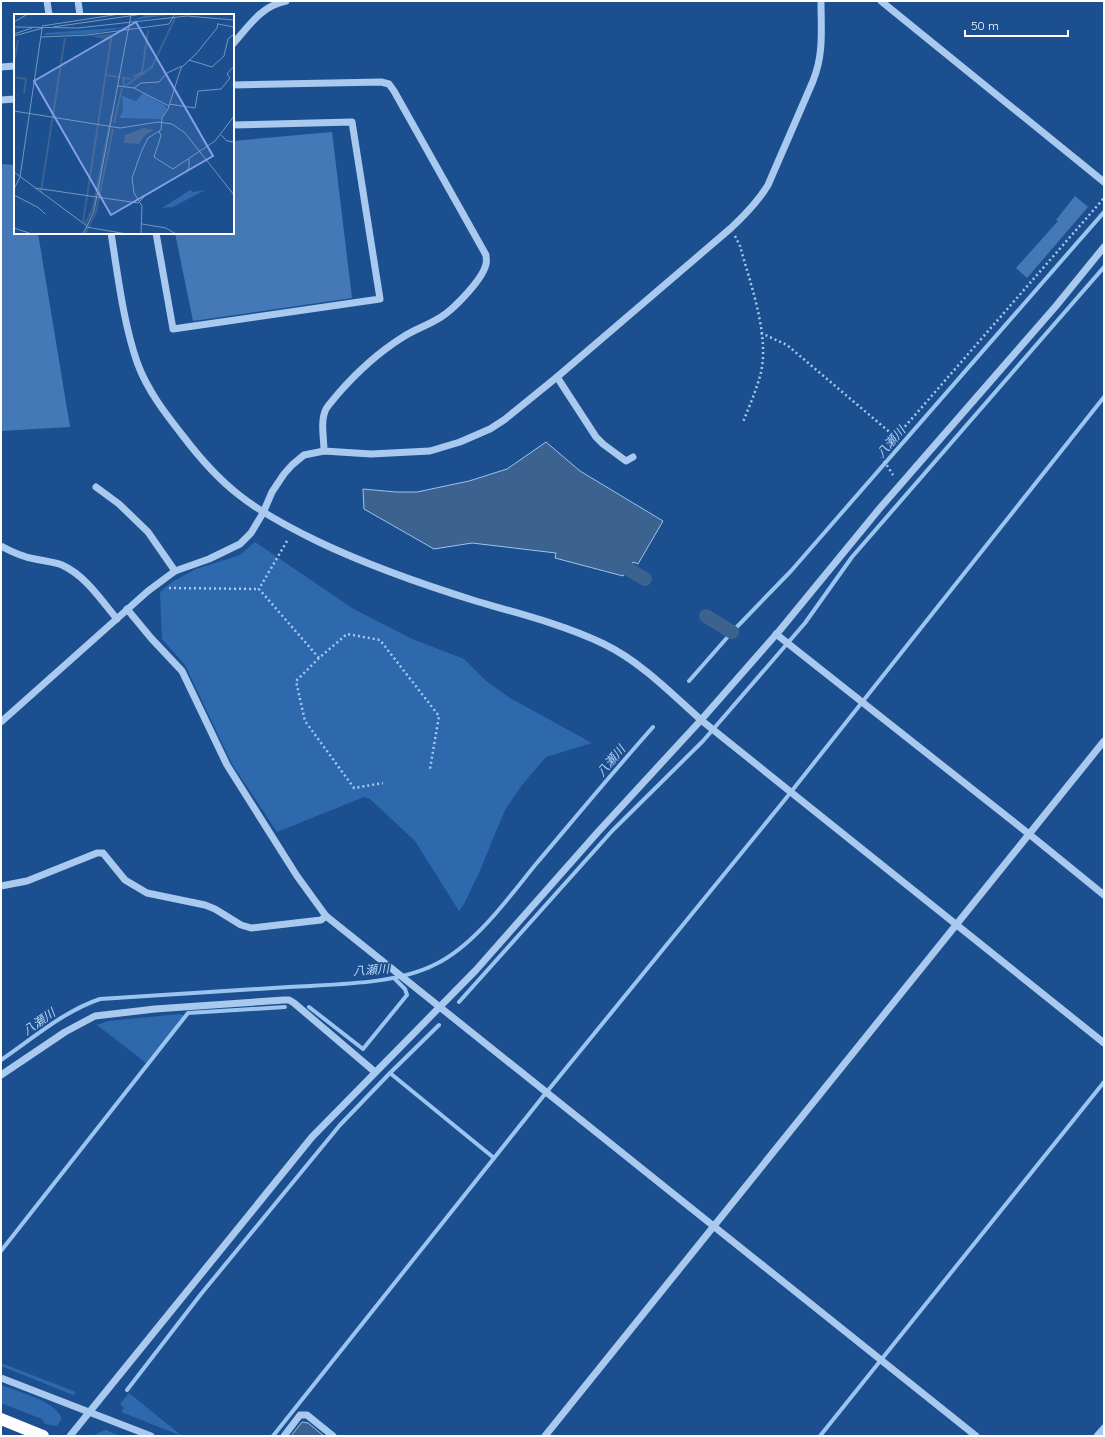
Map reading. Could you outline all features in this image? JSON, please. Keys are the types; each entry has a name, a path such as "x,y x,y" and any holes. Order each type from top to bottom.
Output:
{"highway":[{"path":"1,1419 43,1436"}],"street":[{"path":"46,1 49,14"},
{"path":"78,1 80,14"},
{"path":"234,43 259,14 269,7 286,1"},
{"path":"1,722 127,609 174,571 209,559 240,544 251,533 264,513 272,492 292,465 304,455 324,451 371,454 414,452 444,448 474,437 504,420 557,377 731,228 748,213 768,184 819,67 822,52 821,1"},
{"path":"881,1 1104,182"},
{"path":"1,67 14,66"},
{"path":"234,85 381,82 389,84 486,255 486,264 477,282 454,307 440,317 404,337 384,351 358,373 333,400 326,409 323,421 324,451"},
{"path":"1,100 14,99"},
{"path":"156,234 173,329 380,299 352,122 234,125"},
{"path":"111,234 125,316 138,363 156,401 190,445 215,474 238,495 264,513 331,548 385,570 459,596 562,627 607,646 628,659 648,674 701,720 1104,1043"},
{"path":"70,1436 88,1411 312,1137 476,970 597,833 701,720 776,634 880,508 1056,306 1104,247"},
{"path":"557,377 596,437 626,461 633,457"},
{"path":"96,487 119,504 148,532 174,571"},
{"path":"1,546 13,553 61,565 80,576 117,619"},
{"path":"127,609 151,638 182,671 227,765 297,876 326,916 652,1175 713,1227 976,1436"},
{"path":"776,634 1104,895"},
{"path":"545,1436 1104,741"},
{"path":"1,886 26,881 97,853 103,853 125,880 147,893 205,905 215,909 242,925 251,928 321,920 326,916"},
{"path":"1,1075 65,1032 95,1016 155,1008 284,1000 289,1000 294,1003 375,1072"},
{"path":"1,1378 151,1436"},
{"path":"284,1436 300,1416 307,1415 334,1436"},
{"path":"1098,1436 1104,1428"}],"path":[{"path":"893,475 881,456 1104,198"},
{"path":"731,228 740,246 761,325 763,359 760,375 743,422"},
{"path":"761,333 786,345 895,438"},
{"path":"258,589 287,541"},
{"path":"163,580 168,588 258,589 319,658"},
{"path":"383,783 354,788 305,721 296,681 319,658 347,634 380,640 439,716 430,769"}],"shaded area":[{"path":"546,442 580,471 663,521 638,564 633,562 623,576 555,558 556,553 472,543 434,549 364,509 363,489 417,492 469,481 507,469"},
{"path":"255,542 352,608 410,638 464,659 485,680 510,698 592,743 546,757 522,785 505,810 479,873 459,911 415,841 370,799 364,797 277,832 232,764 185,665 162,639 160,592 172,582 196,569 240,555"},
{"path":"180,1014 185,1016 146,1063 97,1025 108,1021"},
{"path":"1,1363 76,1392 73,1395 1,1366"},
{"path":"1,1385 35,1397 51,1406 62,1418 57,1426 45,1424 42,1419 1,1403"},
{"path":"129,1393 182,1436 121,1412 124,1408 120,1404"},
{"path":"302,1422 308,1423 324,1436 291,1436"},
{"path":"106,1430 120,1436 92,1436 100,1432"}],"building":[{"path":"332,132 352,298 193,321 175,234 234,234 234,141"},
{"path":"1,164 14,165 14,234 38,234 70,427 1,431"},
{"path":"1075,196 1088,207 1027,278 1016,268 1058,221 1056,220"}],"waterway":[{"name":"八瀬川","path":"689,681 732,632 791,571 1104,212"},
{"path":"459,1002 612,831 703,741 805,623 852,557 1104,267"},
{"path":"273,1436 541,1099 783,802 1104,397"},
{"path":"628,569 645,579"},
{"path":"706,616 732,632"},
{"name":"八瀬川","path":"1,1060 61,1018 100,999 345,984 384,980 420,971 436,964 450,956 478,933 653,727"},
{"path":"309,1007 363,1049 407,995 405,989 395,979"},
{"path":"1,1251 188,1013 285,1007"},
{"path":"127,1390 201,1294 340,1125 439,1025"},
{"path":"390,1073 494,1158"},
{"path":"820,1436 1104,1082"}]}
